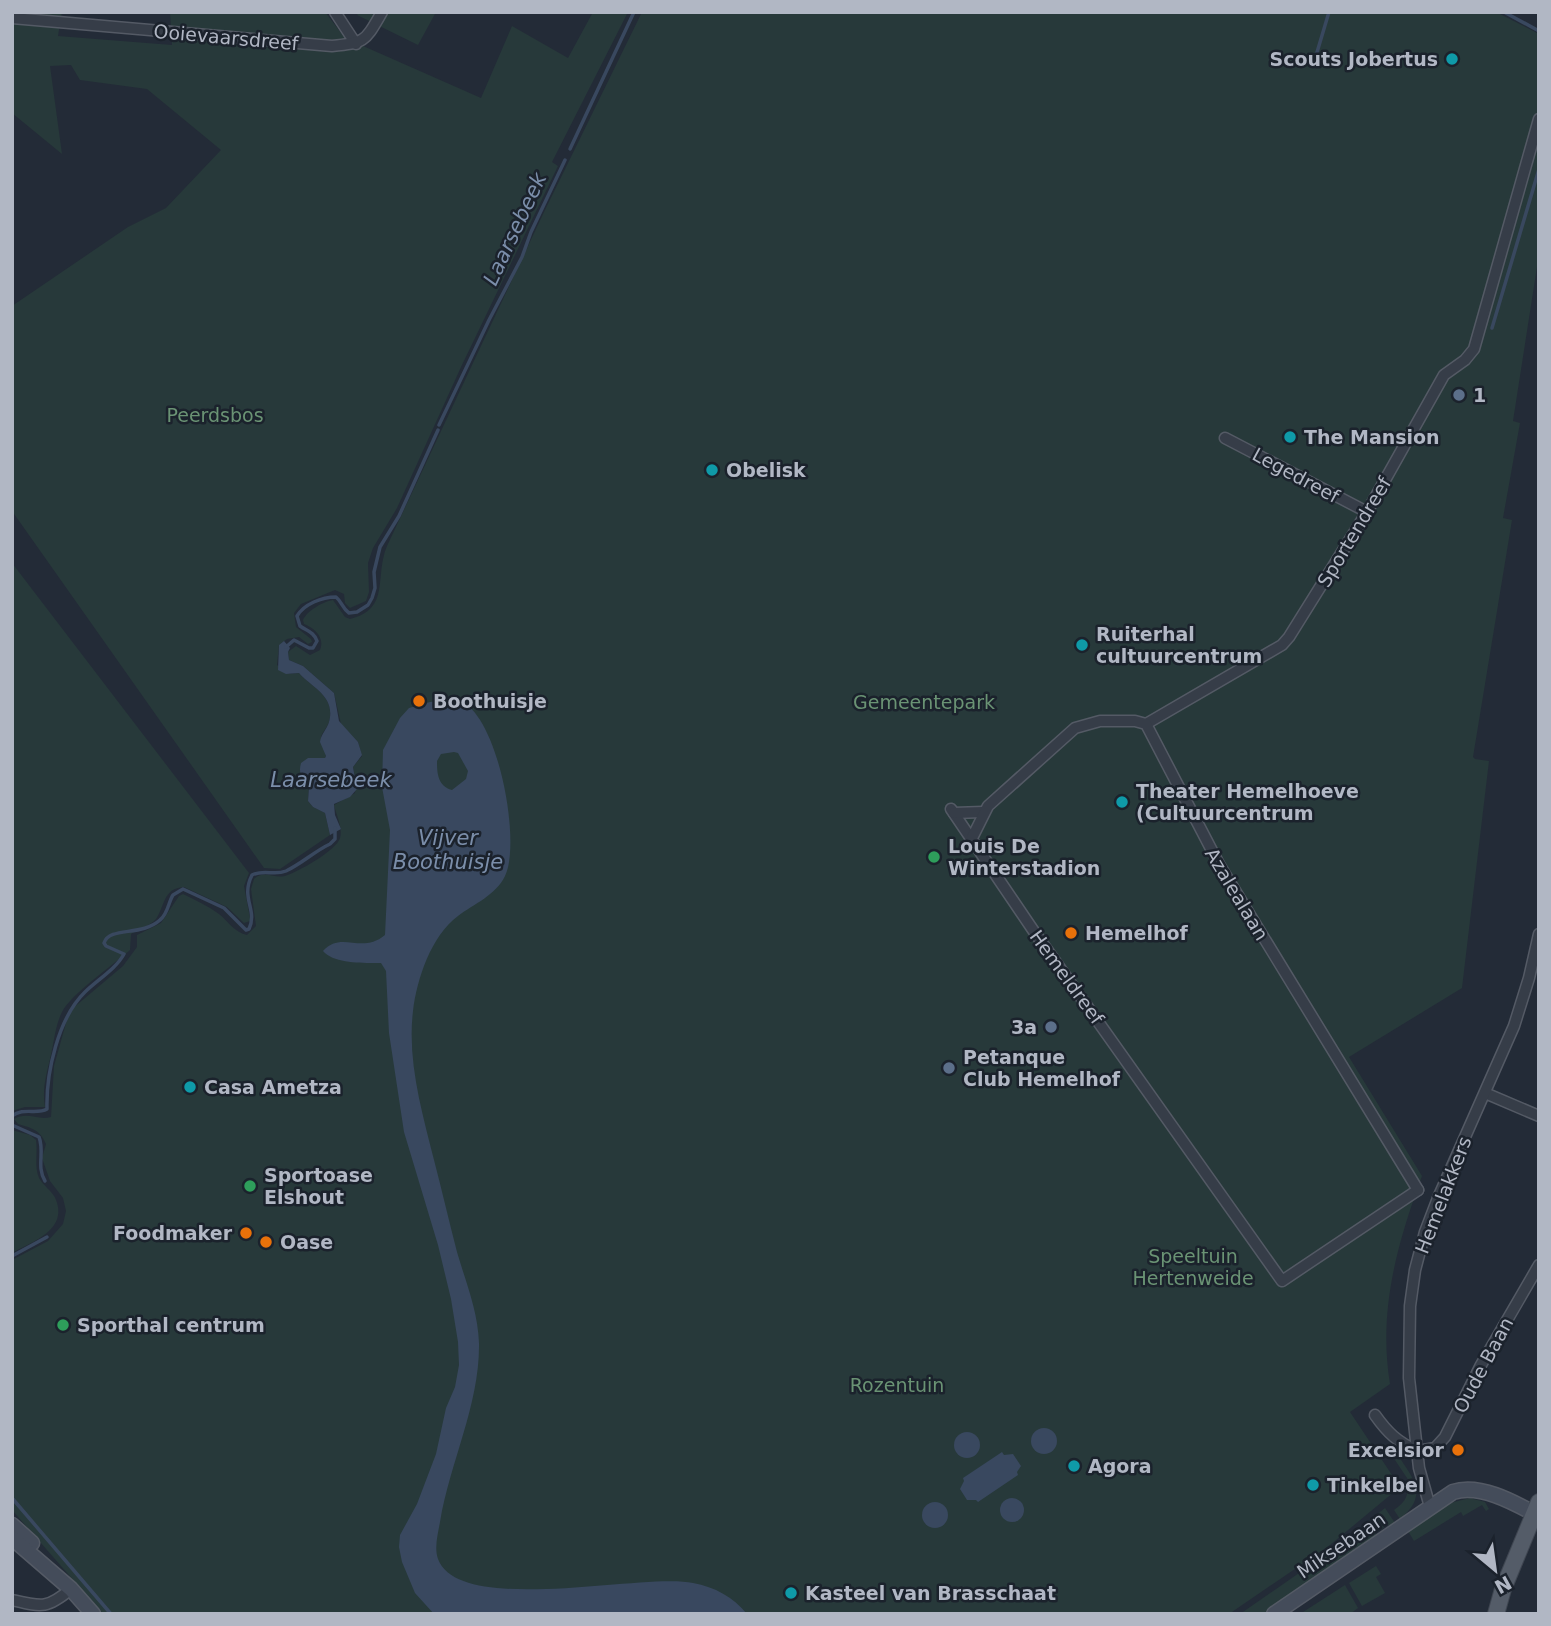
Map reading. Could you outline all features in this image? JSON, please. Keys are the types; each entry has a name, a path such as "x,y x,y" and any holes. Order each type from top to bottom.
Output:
{"main road":[{"name":"Miksebaan","path":"1274,1614 1453,1492 1477,1489 1537,1511"},
{"path":"1496,1614 1503,1589 1537,1511"},
{"path":"12,1525 60,1571 71,1589"},
{"path":"12,1538 71,1589 93,1614"}],"street":[{"path":"335,12 356,44 368,37 382,12"},
{"name":"Ooievaarsdreef","path":"12,18 332,46 356,44"},
{"name":"Sportendreef","path":"1146,724 1282,645 1312,601 1367,512 1444,375 1465,360 1474,349 1539,119"},
{"name":"Legedreef","path":"1225,438 1367,512"},
{"path":"972,838 983,812 1076,728 1100,721 1135,721 1146,724"},
{"name":"Azalealaan","path":"1146,724 1220,866 1418,1190"},
{"name":"Hemeldreef","path":"983,812 952,811 1282,1281 1418,1190"},
{"name":"Hemelakkers","path":"1430,1507 1419,1468 1409,1369 1410,1306 1419,1252 1438,1198 1523,1001 1539,933"},
{"path":"1485,1093 1539,1116"},
{"path":"1418,1190 1438,1198"},
{"name":"Oude Baan","path":"1418,1451 1441,1444 1539,1265"},
{"path":"1375,1415 1386,1431 1403,1445 1418,1451"},
{"path":"12,1600 30,1605 48,1605 71,1589"}],"green space":[{"name":"Peerdsbos","path":"12,12 62,12 58,36 172,45 170,12 325,12 345,38 481,98 512,26 568,58 593,12 628,12 552,162 558,166 461,367 397,508 373,548 368,563 369,592 366,601 350,608 345,603 344,594 335,590 301,604 294,613 296,627 312,642 308,644 299,637 287,639 279,645 277,665 289,674 299,673 316,688 326,699 330,713 329,722 321,737 326,756 308,758 301,776 309,787 308,801 325,813 330,835 280,869 264,868 12,511 12,306 128,227 166,208 221,150 147,89 80,80 71,65 50,66 62,154 12,113"},
{"path":"359,12 436,12 418,45 357,15"},
{"name":"Gemeentepark","path":"642,12 1496,12 1539,34 1539,254 1513,421 1520,423 1503,518 1512,520 1473,757 1489,761 1462,988 1349,1057 1422,1176 1398,1252 1388,1304 1386,1330 1390,1384 1350,1412 1400,1487 1330,1545 1229,1614 103,1614 12,1510 12,1260 48,1241 63,1224 66,1211 63,1198 50,1181 42,1158 46,1144 44,1139 35,1130 18,1124 14,1119 23,1116 51,1117 54,1066 72,1009 123,966 137,947 137,935 161,923 179,896 183,894 206,906 247,935 256,926 251,889 254,879 265,874 281,877 291,874 316,860 340,838 341,830 334,805 355,793 353,767 362,756 358,742 341,724 334,693 303,666 289,660 288,652 296,646 310,655 320,650 320,638 303,620 315,607 333,600 345,617 350,619 363,614 376,600 387,546 544,212"},
{"path":"12,563 249,873 244,886 250,921 244,923 227,907 184,887 168,894 156,919 131,934 130,950 83,988 62,1012 46,1077 45,1107 25,1107 12,1111"},
{"path":"12,1130 30,1135 36,1140 38,1173 41,1181 55,1197 58,1210 53,1227 46,1234 12,1253"},
{"path":"1399,1457 1416,1489 1414,1503 1400,1519 1394,1510 1404,1500 1407,1487 1411,1484 1395,1460"},
{"path":"1470,1498 1485,1502 1489,1509 1486,1511 1482,1505 1463,1516 1461,1512 1414,1541 1408,1531 1450,1503"},
{"path":"1385,1508 1395,1523 1390,1527 1387,1524 1381,1530 1379,1528 1374,1531 1377,1536 1263,1614 1240,1614 1325,1555"},
{"path":"1376,1566 1381,1574 1376,1577 1385,1593 1362,1606 1349,1583"},
{"path":"1345,1585 1358,1608 1350,1614 1300,1614"}],"water":[{"name":"Laarsebeek","path":"284,641 290,648 289,660 303,666 334,693 339,721 358,742 362,755 353,767 357,789 350,797 334,804 341,829 330,835 325,813 308,801 309,787 300,773 301,763 308,758 326,756 320,742 329,722 329,705 322,693 299,673 286,674 278,670 279,645"},
{"name":"Vijver Boothuisje","path":"455,699 470,707 483,725 502,777 510,835 505,876 490,894 458,916 440,935 422,972 413,1011 412,1049 417,1086 457,1252 474,1308 479,1343 470,1411 438,1531 438,1559 453,1576 480,1586 555,1589 669,1581 693,1583 723,1594 747,1614 434,1614 415,1593 402,1562 400,1535 417,1504 436,1454 446,1408 455,1387 459,1365 458,1342 438,1245 404,1132 389,1033 386,971 381,963 342,961 323,951 337,942 368,943 385,935 390,830 382,787 383,750 400,718 409,708","holes":["458,753 468,771 466,779 452,790 441,782 437,761 441,754"]},
{"path":"1044,1428 1053,1432 1057,1441 1053,1450 1044,1454 1035,1450 1031,1441 1035,1432"},
{"path":"967,1432 976,1436 980,1445 976,1454 967,1458 958,1454 954,1445 958,1436"},
{"path":"1002,1452 1004,1455 1013,1454 1021,1466 1018,1475 978,1502 967,1500 960,1489 963,1478"},
{"path":"1012,1498 1023,1505 1024,1510 1017,1521 1012,1522 1001,1515 1000,1510 1007,1499"},
{"path":"935,1502 944,1506 948,1515 944,1524 935,1528 926,1524 922,1515 926,1506"}],"waterway":[{"name":"Laarsebeek","path":"570,149 634,12"},
{"path":"1315,59 1329,12"},
{"path":"1504,12 1539,31"},
{"name":"Laarsebeek","path":"439,425 522,257 565,160"},
{"path":"1492,328 1539,169"},
{"name":"Laarsebeek","path":"286,647 294,640 313,648 316,638 300,626 297,616 314,602 336,597 349,613 357,612 368,605 375,588 374,572 380,547 399,516 438,430"},
{"name":"Laarsebeek","path":"12,1116 16,1113 47,1109 51,1063 68,1016 85,992 124,954 106,946 104,943 107,938 144,928 160,920 165,915 173,895 183,889 224,908 246,930 249,929 252,916 248,891 252,875 282,872 292,868 330,844 335,839 335,828"},
{"name":"Laarsebeek","path":"12,1125 39,1137 41,1170 45,1181"},
{"name":"Laarsebeek","path":"12,1256 47,1237"},
{"path":"12,1498 111,1614"}],"place":[{"name":"Scouts Jobertus","path":"1452,59"},
{"name":"1","path":"1459,395"},
{"name":"The Mansion","path":"1290,437"},
{"name":"Obelisk","path":"712,470"},
{"name":"Ruiterhal cultuurcentrum","path":"1082,645"},
{"name":"Boothuisje","path":"419,701"},
{"name":"Theater Hemelhoeve (Cultuurcentrum","path":"1122,802"},
{"name":"Louis De Winterstadion","path":"934,857"},
{"name":"Hemelhof","path":"1071,933"},
{"name":"3a","path":"1051,1027"},
{"name":"Petanque Club Hemelhof","path":"949,1068"},
{"name":"Casa Ametza","path":"190,1087"},
{"name":"Sportoase Elshout","path":"250,1186"},
{"name":"Foodmaker","path":"246,1233"},
{"name":"Oase","path":"266,1242"},
{"name":"Sporthal centrum","path":"63,1325"},
{"name":"Excelsior","path":"1458,1450"},
{"name":"Agora","path":"1074,1466"},
{"name":"Tinkelbel","path":"1313,1485"},
{"name":"Kasteel van Brasschaat","path":"791,1593"}],"park label":[{"name":"Speeltuin Hertenweide","path":"1193,1267"},
{"name":"Rozentuin","path":"897,1385"}]}
